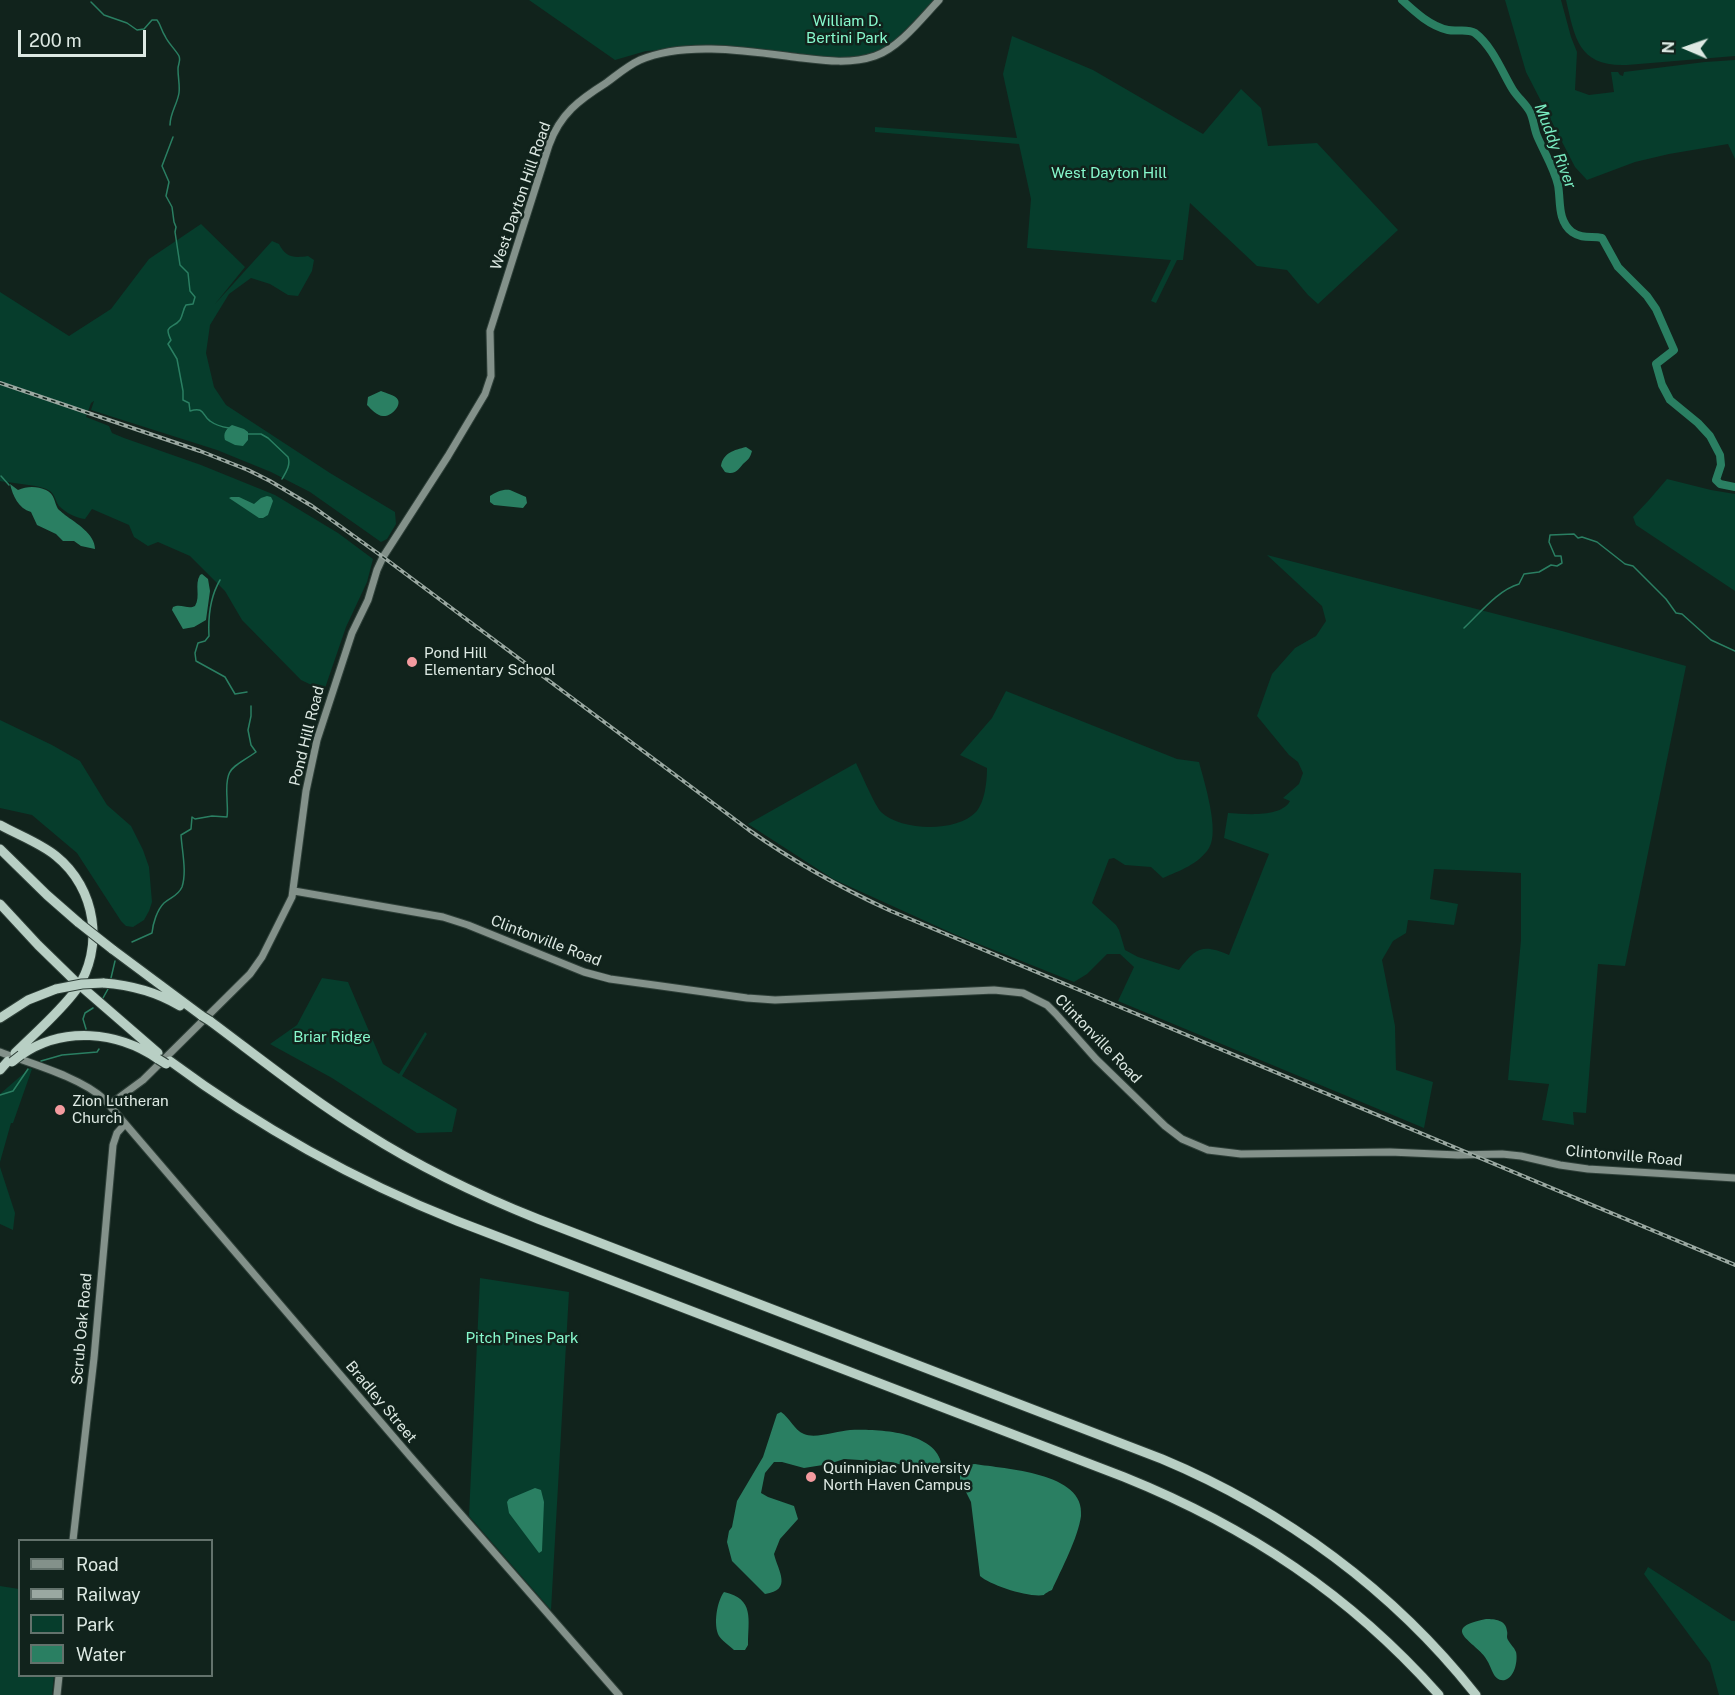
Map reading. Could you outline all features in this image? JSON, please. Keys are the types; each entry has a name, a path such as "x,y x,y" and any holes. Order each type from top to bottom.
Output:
{"highway":[{"path":"0,825 49,851 67,866 85,895 92,924 91,954 77,987 10,1062"},
{"path":"0,849 47,895 112,949 355,1127 408,1158 474,1192 538,1219 1162,1459 1230,1491 1295,1530 1340,1561 1369,1585 1421,1633 1452,1665 1476,1695"},
{"path":"0,904 79,985 164,1060"},
{"path":"0,1018 28,1000 56,989 103,983 145,990 203,1017"},
{"path":"10,1062 35,1047 56,1039 87,1035 124,1041 183,1071 234,1107 310,1153 421,1206 1113,1473 1193,1507 1261,1544 1327,1590 1389,1643 1439,1695"}],"street":[{"name":"West Dayton Hill Road","path":"489,340 552,137 563,117 588,95 627,67 641,60 680,51 725,49 819,60 850,61 868,58 889,49 939,0"},
{"name":"Pond Hill Road","path":"110,1105 138,1084 253,971 289,904 294,891 314,750 352,633 368,600 383,557 485,394 490,376 489,340"},
{"name":"Clintonville Road","path":"294,891 443,917 584,972 610,979 775,1000 994,990 1023,993 1042,1002 1052,1010 1096,1059 1170,1130 1193,1145 1215,1152 1241,1154 1378,1152 1502,1154 1568,1167 1735,1178"},
{"path":"0,1052 80,1082 110,1105 125,1124"},
{"name":"Scrub Oak Road","path":"74,1539 94,1358 113,1145 117,1133 125,1124"},
{"name":"Bradley Street","path":"125,1124 409,1455 620,1695"},
{"path":"57,1695 59,1677"}],"green space":[{"name":"William D. Bertini Park","path":"529,0 935,0 896,39 883,49 866,56 830,58 730,46 646,51 615,60"},
{"path":"1505,0 1561,0 1577,52 1575,90 1589,95 1614,92 1611,72 1618,72 1623,76 1624,72 1735,60 1735,159 1728,144 1635,162 1587,180 1575,167 1526,72"},
{"path":"1566,0 1735,0 1735,56 1627,65 1598,61 1582,48 1573,27"},
{"name":"West Dayton Hill","path":"1012,36 1093,70 1203,134 1241,89 1261,108 1268,146 1317,143 1398,230 1318,304 1287,270 1257,266 1190,203 1183,260 1177,260 1156,303 1151,301 1171,260 1027,248 1031,199 1019,144 875,132 875,127 1017,138 1003,74"},
{"path":"201,224 245,267 215,304 272,241 279,244 291,256 308,256 314,260 312,271 298,296 288,295 270,284 251,278 229,294 210,325 206,353 214,387 226,405 330,473 395,512 396,524 387,539 381,542 310,492 271,472 217,450 91,410 94,401 86,417 109,426 112,433 124,438 201,465 275,495 338,533 373,559 367,582 346,627 324,691 301,680 242,620 225,591 190,556 158,542 148,546 134,537 129,525 92,509 85,519 71,515 59,506 50,491 44,488 0,481 0,292 69,336 111,309 149,259"},
{"path":"1667,479 1735,494 1735,591 1636,525 1633,517"},
{"path":"1267,555 1562,631 1686,666 1625,966 1598,964 1586,1113 1573,1112 1574,1125 1542,1120 1549,1084 1508,1080 1521,940 1521,873 1434,869 1430,899 1458,904 1454,925 1408,920 1406,933 1393,941 1382,960 1395,1026 1396,1070 1433,1082 1424,1128 1118,1001 1134,967 1120,954 1107,954 1087,974 1074,982 954,934 833,879 748,824 856,763 878,809 890,818 901,823 929,827 956,824 967,819 982,803 987,768 960,755 992,718 1006,691 1177,759 1199,762 1210,806 1213,830 1212,840 1205,854 1188,866 1163,878 1151,867 1125,865 1114,858 1109,859 1092,903 1116,925 1125,950 1138,957 1179,970 1190,956 1201,950 1213,949 1229,955 1269,854 1224,838 1228,813 1262,814 1279,810 1290,801 1283,798 1299,784 1303,773 1298,762 1289,755 1257,716 1272,674 1295,648 1316,636 1326,621 1322,606"},
{"path":"0,720 80,761 107,805 131,826 149,867 152,902 144,920 133,927 126,926 77,853 32,815 0,808"},
{"name":"Briar Ridge","path":"322,978 348,982 383,1064 399,1074 425,1032 427,1034 402,1076 457,1109 452,1132 417,1133 332,1078 270,1044 297,1025"},
{"path":"30,1068 32,1069 13,1123 11,1123 0,1162 0,1094"},
{"path":"0,1167 15,1213 13,1230 0,1224"},
{"name":"Pitch Pines Park","path":"480,1278 569,1292 551,1610 469,1516"},
{"path":"1648,1567 1735,1621 1735,1695 1719,1695 1710,1663 1644,1574"},
{"path":"0,1586 18,1589 18,1677 54,1677 52,1695 0,1695"}],"water":[{"path":"381,391 393,395 399,403 392,413 386,416 379,415 367,405 368,397"},
{"path":"232,425 248,432 248,440 243,446 225,440 224,435"},
{"path":"746,447 752,451 748,460 736,472 725,472 721,466 724,458 733,451"},
{"path":"10,484 18,490 36,487 49,492 58,509 92,538 95,549 81,546 74,541 63,541 56,534 37,525 31,512 17,501"},
{"path":"502,490 510,490 526,497 527,503 523,508 494,505 490,502 490,496"},
{"path":"267,496 273,501 268,515 263,518 259,518 229,498 239,497 254,504"},
{"path":"202,574 208,579 210,591 206,620 194,627 183,629 172,610 173,607 195,606 198,579"},
{"path":"781,1412 797,1430 809,1435 850,1430 876,1430 907,1435 921,1440 932,1448 939,1458 942,1471 936,1474 891,1462 844,1459 804,1468 774,1462 765,1473 761,1493 794,1506 798,1519 780,1539 774,1554 782,1579 781,1584 774,1592 765,1594 732,1561 727,1542 737,1501 763,1457 777,1414"},
{"path":"975,1464 1041,1475 1071,1490 1079,1501 1081,1516 1073,1544 1052,1590 1044,1595 1029,1595 1010,1590 980,1576 971,1502 960,1480 960,1469 965,1465"},
{"path":"535,1488 541,1490 544,1502 542,1551 539,1553 509,1513 507,1502"},
{"path":"724,1592 741,1600 748,1611 748,1645 745,1650 734,1650 720,1638 717,1631 719,1601"},
{"path":"1486,1619 1505,1624 1507,1639 1516,1652 1515,1668 1505,1680 1496,1677 1484,1655 1462,1632 1464,1627 1471,1623"}],"waterway":[{"name":"Muddy River","path":"1402,0 1435,25 1448,30 1475,33 1492,52 1513,90 1531,115 1556,179 1564,222 1576,234 1602,238 1618,267 1647,296 1656,309 1674,350 1656,364 1662,385 1670,400 1710,436 1720,455 1721,465 1716,480 1720,484 1735,487"},
{"path":"91,2 104,15 127,23 137,30 144,29 152,20 157,20 166,39 180,58 179,93 170,125"},
{"path":"173,137 162,166 169,182 166,196 172,207 180,265 188,273 190,291 195,297 193,304 186,305 180,320 168,329 171,340 168,344 177,359 183,400 189,403 190,411 201,411 207,419 229,428"},
{"path":"248,434 261,434 268,438 288,457 288,466 282,479"},
{"path":"1,476 9,485"},
{"path":"1464,628 1504,591 1519,584 1524,574 1539,572 1551,565 1557,566 1562,563 1561,556 1555,556 1549,542 1550,535 1574,534 1578,538 1582,537 1597,542 1625,564 1633,566 1666,599 1676,613 1682,614 1711,640 1735,651"},
{"path":"220,580 210,607 209,636 205,641 198,643 195,653 196,661 225,677 235,694 247,692"},
{"path":"132,942 152,933 159,909 182,887 184,868 181,835 191,829 192,817 195,819 212,816 227,817 229,774 232,769 256,752 251,745 248,730 251,706"},
{"path":"111,978 115,961"},
{"path":"103,998 108,989"},
{"path":"86,1029 83,1019 85,1013 93,1008"},
{"path":"41,1061 62,1055 97,1052 99,1049"},
{"path":"0,1095 13,1091 28,1069"}],"railway":[{"path":"0,383 200,451 248,470 312,506 749,830 801,864 854,893 891,911 1735,1265"}],"place":[{"name":"Pond Hill Elementary School","path":"412,662"},
{"name":"Zion Lutheran Church","path":"60,1110"},
{"name":"Quinnipiac University North Haven Campus","path":"811,1477"}]}
